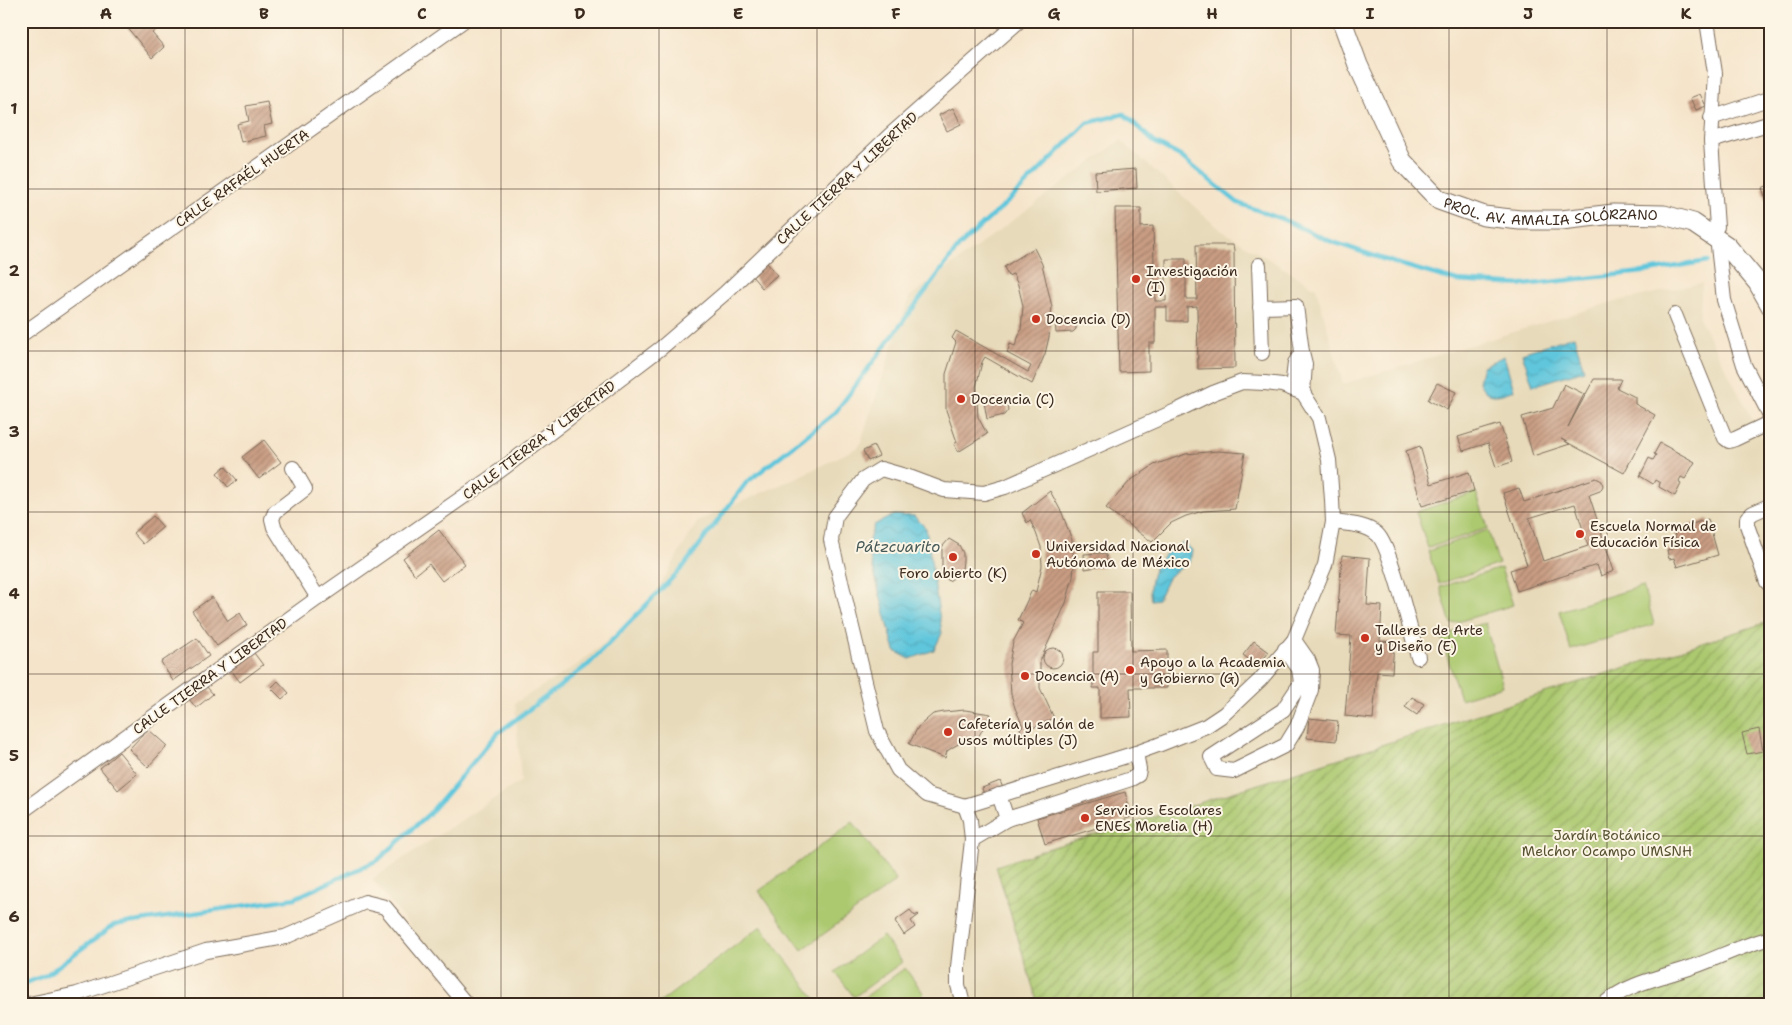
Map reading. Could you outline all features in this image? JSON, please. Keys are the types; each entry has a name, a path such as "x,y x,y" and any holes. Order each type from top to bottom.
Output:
{"main road":[{"name":"PROL. AV. AMALIA SOLÓRZANO","path":"1342,21 1358,65 1398,142 1412,159 1447,193 1487,207 1522,211 1561,211 1613,205 1663,206 1698,216 1717,232 1758,283 1771,306"},
{"name":"PROL. AV. AMALIA SOLÓRZANO","path":"1353,21 1388,110 1398,142"},
{"name":"PROL. AV. AMALIA SOLÓRZANO","path":"1717,232 1731,238 1771,286"}],"street":[{"name":"CALLE RAFAÉL HUERTA","path":"21,335 463,21"},
{"name":"CALLE TIERRA Y LIBERTAD","path":"21,812 318,598 489,480 660,348 726,293 889,136 1019,21"},
{"path":"1707,21 1715,74 1710,141 1724,300 1744,365 1771,417"},
{"path":"1711,118 1771,98"},
{"path":"1710,141 1771,123"},
{"path":"1259,265 1262,354"},
{"path":"1260,307 1296,306 1305,364 1298,390"},
{"path":"1674,315 1725,438 1729,441 1735,440 1771,422"},
{"path":"1242,382 1265,382 1298,390 1319,418 1329,460 1333,522 1325,565 1289,645 1260,680 1224,714 1206,726 1136,753 965,806 927,794 898,770 877,731 831,540 835,517 863,480 880,469 944,490 984,493 1006,487 1213,393 1242,382"},
{"path":"293,468 305,489 275,512 272,519 274,527 318,598"},
{"path":"1771,505 1753,513 1747,518 1767,582 1771,586"},
{"path":"1333,522 1368,528 1378,534 1388,554 1418,657"},
{"path":"1289,645 1306,686 1297,727 1286,745 1234,770 1217,769 1211,757 1283,710 1306,686"},
{"path":"972,840 1007,819 1131,779 1138,775 1139,769 1136,753"},
{"path":"999,795 1007,819"},
{"path":"963,1004 958,985 958,967 972,840 970,820 965,806"},
{"path":"29,1004 81,999 206,951 285,937 365,902 385,907 466,1004"},
{"path":"1604,1004 1613,995 1637,984 1694,967 1771,938"}],"shaded area":[{"name":"Universidad Nacional Autónoma de México","path":"1121,140 1219,229 1316,288 1343,384 1609,303 1702,283 1699,318 1763,440 1771,448 1771,621 997,866 1038,1004 471,1004 372,879 521,781 515,703 577,665 634,619 659,587 698,521 798,477 859,447 909,297"}],"green space":[{"path":"1476,492 1488,528 1428,548 1416,512"},
{"path":"1488,530 1499,564 1439,584 1428,551"},
{"path":"1501,568 1513,605 1451,624 1440,587"},
{"path":"1643,586 1654,624 1571,650 1559,611"},
{"name":"Jardín Botánico Melchor Ocampo UMSNH","path":"1771,621 1771,1004 1038,1004 996,866"},
{"path":"1485,623 1503,686 1460,699 1441,636"},
{"path":"853,822 896,881 802,950 759,891"},
{"path":"761,926 819,1004 658,1004"},
{"path":"883,936 902,962 854,997 835,972"},
{"path":"905,968 924,994 911,1004 859,1004 858,1002"}],"water":[{"path":"1574,336 1584,370 1533,386 1522,353"},
{"path":"1504,356 1514,390 1498,395 1490,394 1482,388 1479,382 1483,366"},
{"name":"Pátzcuarito","path":"894,515 914,516 926,528 942,633 934,650 910,659 895,651 867,546 874,525"},
{"path":"1184,543 1192,550 1190,562 1169,576 1158,599 1151,600 1151,581 1157,565 1168,552"}],"building":[{"path":"122,21 166,21 152,33 164,47 152,58"},
{"path":"1700,94 1706,106 1696,110 1690,98"},
{"path":"267,102 272,124 264,126 266,136 241,142 237,124 249,121 246,106"},
{"path":"953,108 961,124 947,131 939,115"},
{"path":"1136,169 1137,188 1096,191 1095,172"},
{"path":"1771,184 1771,203 1768,204 1762,188"},
{"name":"Investigación (I)","path":"1115,208 1141,208 1141,227 1153,226 1155,301 1166,301 1166,259 1186,259 1186,299 1197,299 1196,245 1233,245 1235,368 1198,369 1197,306 1187,307 1187,321 1167,321 1167,307 1155,307 1155,343 1149,343 1149,371 1119,372"},
{"path":"1034,248 1042,264 1052,307 1045,354 1032,384 985,357 976,387 978,417 987,434 958,452 954,444 957,442 946,410 946,374 956,342 952,338 956,331 1028,372 1031,366 1007,353 1010,344 1015,346 1021,330 1023,306 1013,274 1008,276 1004,267"},
{"path":"767,263 777,275 762,288 752,276"},
{"path":"1055,319 1072,319 1076,323 1076,329 1073,332 1056,333"},
{"path":"1594,379 1621,379 1617,388 1635,397 1635,404 1655,415 1624,473 1561,439 1570,444 1533,456 1522,417 1553,408 1564,384 1584,394 1568,427"},
{"path":"1437,383 1456,392 1447,410 1428,400"},
{"path":"998,399 1004,400 1008,410 1004,415 987,419 984,402"},
{"path":"1500,424 1512,462 1496,467 1488,443 1463,451 1458,437"},
{"path":"264,440 281,462 259,479 242,457"},
{"path":"1660,443 1695,462 1685,479 1681,477 1679,481 1681,484 1675,496 1659,487 1660,483 1655,480 1653,484 1640,476 1649,458 1653,460"},
{"path":"874,446 879,456 868,461 863,451"},
{"path":"1420,446 1431,484 1469,472 1474,491 1422,506 1406,451"},
{"path":"1218,451 1245,453 1235,509 1203,511 1186,516 1171,523 1152,542 1106,508 1130,481 1154,465 1186,454"},
{"path":"225,466 237,480 228,487 217,473"},
{"path":"1596,478 1602,481 1603,486 1600,491 1589,495 1614,571 1601,576 1597,565 1517,591 1510,570 1527,565 1503,493 1519,488 1524,502","holes":["1575,504 1588,546 1543,561 1529,518"]},
{"path":"1050,491 1062,513 1072,540 1073,577 1066,603 1040,661 1040,688 1054,718 1022,733 1020,728 1023,726 1011,694 1009,664 1013,642 1023,623 1018,620 1032,590 1036,592 1042,566 1041,547 1036,533 1030,520 1027,523 1022,513"},
{"path":"153,516 163,527 143,544 133,533"},
{"path":"1708,519 1718,555 1677,567 1674,558 1669,559 1667,550 1672,549 1670,541 1676,539 1673,530"},
{"path":"439,530 465,564 442,581 429,564 415,575 403,558"},
{"name":"Foro abierto (K)","path":"949,539 959,545 963,553 963,561 959,574 949,581 942,575 942,547"},
{"path":"1101,553 1106,555 1107,560 1104,566 1085,569 1084,554"},
{"name":"Talleres de Arte y Diseño (E)","path":"1342,555 1370,558 1367,605 1382,606 1380,641 1394,642 1392,673 1377,672 1373,719 1345,716 1351,636 1336,635"},
{"name":"Apoyo a la Academia y Gobierno (G)","path":"1098,591 1130,591 1131,651 1167,650 1167,688 1130,688 1131,717 1100,718 1100,688 1093,688 1093,652 1098,652"},
{"path":"212,597 228,621 240,613 247,625 217,646 192,611"},
{"path":"197,638 209,656 173,681 161,662"},
{"path":"1254,641 1269,652 1258,666 1243,655"},
{"path":"1053,648 1060,651 1063,658 1060,665 1053,668 1046,665 1043,658 1046,651"},
{"path":"254,653 263,665 240,682 231,670"},
{"path":"278,681 289,693 282,699 271,688"},
{"path":"206,686 213,694 196,708 189,699"},
{"path":"1412,697 1424,704 1417,715 1405,707"},
{"name":"Cafetería y salón de usos múltiples (J)","path":"965,710 991,714 976,741 962,742 947,751 945,758 909,744 918,727 933,714"},
{"path":"1309,718 1338,721 1336,741 1307,738"},
{"path":"148,729 167,746 148,767 129,749"},
{"path":"1759,729 1763,751 1747,754 1742,733"},
{"path":"119,752 137,774 118,790 100,768"},
{"path":"1000,781 1003,788 984,795 982,788"},
{"name":"Servicios Escolares ENES Morelia (H)","path":"1125,792 1132,817 1045,844 1037,818"},
{"path":"910,910 915,916 919,915 911,921 915,927 904,935 895,921"}],"waterway":[{"path":"21,985 46,975 114,925 295,898 378,860 430,813 498,733 589,664 683,567 746,483 835,413 960,245 1011,199 1087,123 1124,114 1154,142 1180,156 1238,203 1284,220 1330,241 1457,281 1523,285 1643,272 1708,261"}],"place":[{"name":"Investigación (I)","path":"1136,279"},
{"name":"Docencia (D)","path":"1036,319"},
{"name":"Docencia (C)","path":"961,399"},
{"name":"Escuela Normal de Educación Física","path":"1580,534"},
{"name":"Universidad Nacional Autónoma de México","path":"1036,554"},
{"name":"Foro abierto (K)","path":"953,557"},
{"name":"Talleres de Arte y Diseño (E)","path":"1365,638"},
{"name":"Apoyo a la Academia y Gobierno (G)","path":"1130,670"},
{"name":"Docencia (A)","path":"1025,676"},
{"name":"Cafetería y salón de usos múltiples (J)","path":"948,732"},
{"name":"Servicios Escolares ENES Morelia (H)","path":"1085,818"}]}
